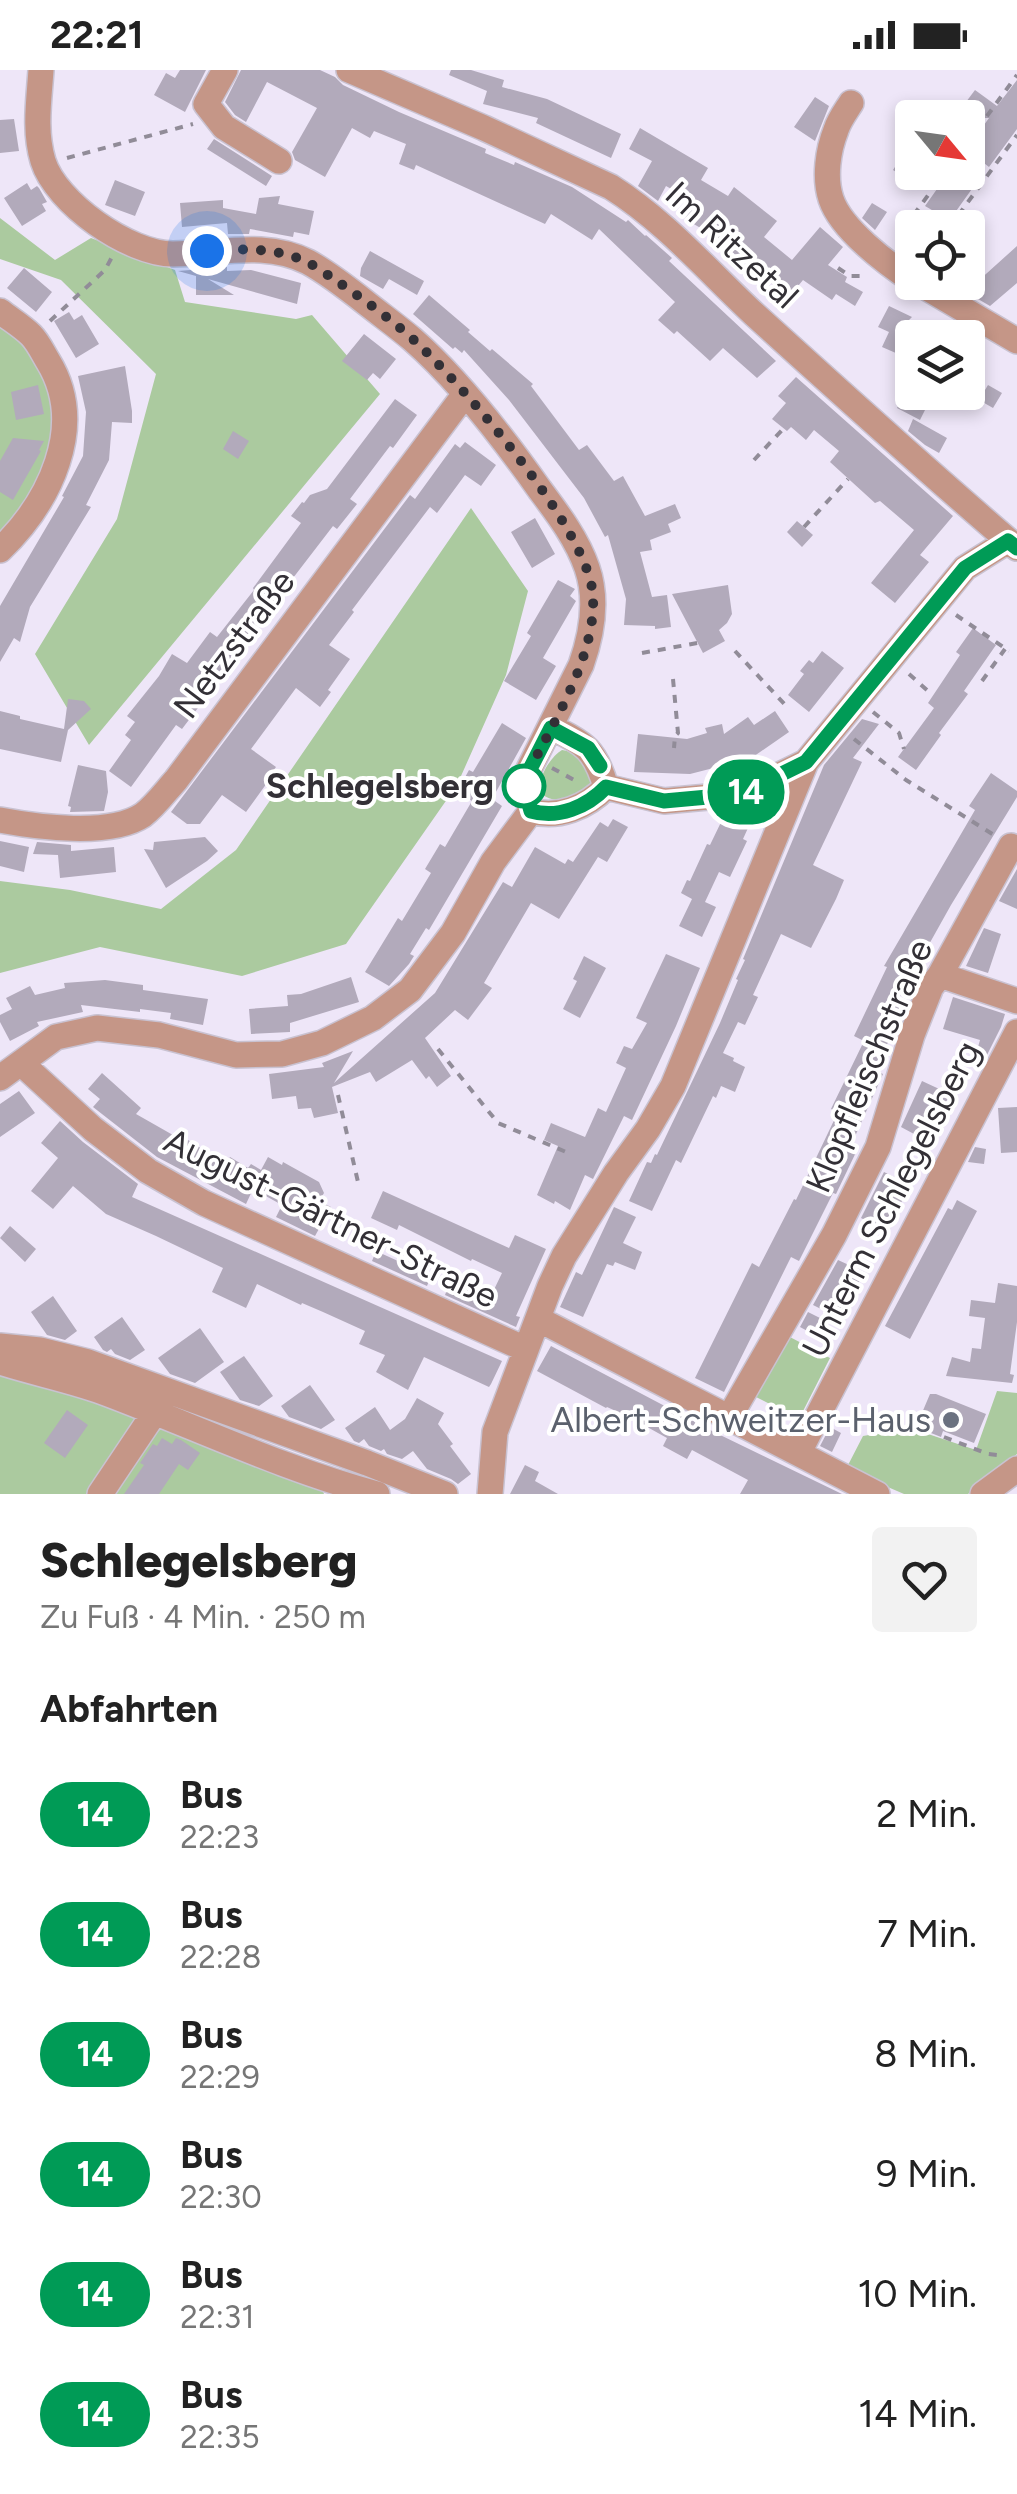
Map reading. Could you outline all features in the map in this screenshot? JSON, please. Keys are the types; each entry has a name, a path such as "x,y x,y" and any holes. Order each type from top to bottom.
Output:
{"street":[{"path":"41,70 36,129 44,164 61,191 87,216 120,239 160,254 241,248 306,261 356,294 415,342 517,457 568,528 587,567 593,614 587,647 528,773 524,786 531,811"},
{"path":"225,70 206,104 224,126 279,160"},
{"name":"Im Ritzetal","path":"350,70 484,128 631,199 1012,544"},
{"path":"852,103 836,129 827,169 831,200 853,233 895,269"},
{"path":"952,300 1013,331"},
{"path":"0,312 33,336 60,380 67,422 52,482 25,524 0,550 5,568 0,576"},
{"name":"Netzstraße","path":"0,820 42,827 105,828 142,816 176,780 465,394"},
{"path":"490,1494 495,1432 564,1256 673,1086 806,762 965,568 1012,544"},
{"path":"551,728 588,748 600,766 606,787"},
{"path":"606,787 664,801 741,794 806,762"},
{"path":"531,811 545,815 572,810 593,801 606,787"},
{"path":"10,1070 56,1038 97,1028 159,1035 236,1055 282,1054 322,1043 373,1018 410,990 453,933 493,862 531,811"},
{"name":"Klopfleischstraße","path":"730,1416 834,1235 878,1147 912,1035 932,987 1011,846"},
{"path":"940,975 1017,1001"},
{"name":"Unterm Schlegelsberg","path":"799,1452 1017,1032"},
{"name":"August-Gärtner-Straße","path":"10,1070 148,1171 204,1203 525,1349"},
{"path":"538,1319 877,1494"},
{"path":"0,1346 40,1350 88,1362 446,1494"},
{"path":"0,1362 98,1390 342,1490 376,1494"},
{"path":"100,1494 155,1412"},
{"path":"983,1494 1010,1463"}],"path":[{"path":"985,119 1017,76"},
{"path":"44,164 195,124 206,104"},
{"path":"962,210 1017,135"},
{"path":"33,336 106,270 120,239"},
{"path":"754,460 782,429"},
{"path":"804,527 848,479"},
{"path":"938,601 1007,650 982,682"},
{"path":"642,653 703,642"},
{"path":"735,651 789,709"},
{"path":"674,679 678,733 674,748"},
{"path":"856,698 899,733 904,749"},
{"path":"836,724 906,780 1011,846"},
{"path":"438,1049 498,1123 566,1152"},
{"path":"338,1095 358,1182"},
{"path":"944,1436 1010,1463"}],"green space":[{"path":"0,218 55,260 91,238 175,270 185,302 296,319 312,315 380,394 89,745 35,654 117,519 156,374 61,280 0,259"},
{"path":"0,319 39,360 55,410 51,459 25,508 0,533"},
{"path":"471,508 528,591 506,675 457,785 346,944 242,976 100,947 0,973 0,881 70,890 161,909 236,850"},
{"path":"562,750 588,766 592,777 587,795 556,800 539,792 546,768"},
{"path":"788,1336 830,1358 799,1419 756,1397"},
{"path":"0,1370 136,1413 140,1424 93,1494 0,1494"},
{"path":"997,1391 1017,1393 1017,1454 968,1494 904,1494 846,1469 863,1436 910,1428 976,1450"},
{"path":"169,1427 320,1484 324,1494 112,1494 154,1432"}],"building":[{"path":"180,70 206,70 185,112 154,95 166,73 175,78"},
{"path":"241,70 320,70 399,112 486,149 485,153 572,187 646,235 776,361 757,378 723,348 710,361 677,331 674,334 658,320 675,302 599,229 592,240 551,214 545,224 416,165 414,170 399,164 406,144 374,131 370,138 352,128 325,177 295,160 292,152 317,108 267,82 246,122 225,102"},
{"path":"451,70 471,70 504,80 502,87 547,99 621,134 611,158 536,123 538,118 483,104 487,91 449,75"},
{"path":"1017,80 1017,129 989,167 985,164 985,124 989,118 985,118 985,100 968,100 975,90 997,106"},
{"path":"815,97 829,106 815,141 794,127"},
{"path":"14,119 19,151 0,153 0,120"},
{"path":"640,128 708,168 701,180 728,196 734,187 777,221 764,237 792,260 820,227 843,247 828,265 847,277 845,282 863,292 855,306 836,294 832,300 803,280 789,297 727,248 730,245 685,219 694,202 666,186 658,201 638,186 652,161 629,149"},
{"path":"214,139 272,176 266,186 207,149"},
{"path":"115,180 145,192 135,216 105,205"},
{"path":"27,183 31,190 39,188 47,202 42,204 46,211 22,226 4,198"},
{"path":"936,190 971,190 957,210 932,210 925,206"},
{"path":"280,196 278,204 314,211 309,235 294,232 293,237 250,229 249,234 228,234 227,223 182,227 180,203 223,200 223,208 256,214 259,198"},
{"path":"872,203 887,212 875,230 862,218"},
{"path":"1017,246 1017,283 990,306 980,300 985,300 985,275"},
{"path":"370,251 424,281 417,295 389,279 383,289 360,276"},
{"path":"227,267 227,271 251,270 301,283 297,304 208,279 234,295 196,295 196,276 178,271"},
{"path":"24,268 52,292 36,312 7,288"},
{"path":"429,295 533,384 579,450 587,445 614,481 623,476 645,516 675,504 681,518 668,524 671,532 650,540 652,550 640,552 652,597 667,595 671,627 624,625 626,599 608,535 605,537 584,498 509,400 464,350 462,353 453,349 413,314"},
{"path":"889,306 912,317 895,320 895,353 882,347 889,332 878,327"},
{"path":"69,312 74,320 82,315 99,344 76,358 54,321"},
{"path":"364,334 396,359 380,379 373,373 367,380 342,361"},
{"path":"125,366 132,423 112,422 109,460 86,505 91,507 30,607 20,642 14,638 0,662 0,606 64,497 83,456 86,412 78,376"},
{"path":"796,377 953,516 920,555 929,562 895,603 871,583 914,530 880,501 875,503 830,462 839,451 814,430 806,440 791,427 787,431 772,419 786,403 778,396"},
{"path":"38,385 44,414 16,420 11,392"},
{"path":"988,385 1002,393 993,408 985,403"},
{"path":"395,399 417,415 350,499 357,504 337,529 333,526 182,729 176,725 131,787 109,771 131,740 125,735 135,722 127,716 172,654 187,663 210,632 217,637 301,523 291,516 310,495 327,489"},
{"path":"901,410 925,410 920,420"},
{"path":"913,419 947,438 939,453 908,431"},
{"path":"233,431 249,441 238,459 223,449"},
{"path":"13,438 44,441 13,500 0,492 0,461"},
{"path":"465,442 496,465 481,486 465,475 437,513 430,507 352,610 329,645 350,659 320,707 296,688 251,749 276,767 246,812 222,795 200,824 187,824 171,812 410,495 415,499 455,444 460,448"},
{"path":"535,518 555,554 532,568 511,532"},
{"path":"797,521 813,535 802,547 787,532"},
{"path":"558,580 575,589 570,596 576,601 543,658 556,666 536,700 504,681"},
{"path":"728,585 732,614 719,630 725,641 703,653 672,594"},
{"path":"973,628 996,645 916,770 898,757 934,708 928,703"},
{"path":"822,651 844,668 809,712 788,695 804,674 800,671"},
{"path":"68,699 84,701 91,709 68,730 61,762 0,749 0,711 64,729"},
{"path":"775,711 789,732 750,759 753,768 738,774 733,763 690,774 634,772 638,734 687,739 707,733 705,728 722,724 724,734 748,717 754,725"},
{"path":"862,719 879,724 853,758 862,762 813,865 844,880 836,899 811,948 781,934 753,995 758,997 745,1025 738,1022 723,1053 745,1067 735,1092 721,1086 716,1098 713,1096 681,1163 676,1160 652,1211 629,1201 647,1162 651,1163 657,1155 720,1023 824,765"},
{"path":"502,723 526,738 492,799 502,806 429,930 426,928 410,954 414,956 409,964 389,986 365,972 431,873 425,869 440,844 445,847 472,801 457,792"},
{"path":"78,765 106,771 108,792 104,811 70,812"},
{"path":"991,773 1017,791 1017,797 899,998 907,1002 875,1070 883,1074 852,1143 859,1146 799,1261 791,1257 724,1392 695,1378 752,1263 759,1267 796,1200 838,1112 831,1109 864,1041 854,1036 887,967 884,966 975,810 969,806"},
{"path":"724,816 748,828 743,839 747,841 730,877 719,872 705,902 716,907 702,937 679,926 692,899 681,893"},
{"path":"613,819 628,827 607,862 598,857 559,919 531,903 484,983 492,988 468,1020 455,1010 425,1038 451,1076 437,1087 412,1060 376,1082 370,1072 332,1087 338,1113 314,1118 311,1108 298,1109 296,1096 272,1099 269,1074 324,1067 322,1063 353,1051 334,1083 435,993 503,882 512,887 535,847 565,864 568,859 573,862 600,822 608,827"},
{"path":"205,837 218,851 166,888 144,849 153,850 154,842"},
{"path":"0,841 29,847 24,872 0,866"},
{"path":"37,842 71,845 71,851 114,847 116,872 60,878 58,855 33,854"},
{"path":"1017,869 1017,909 999,901"},
{"path":"984,928 1001,934 988,973 966,966"},
{"path":"666,954 700,968 676,1026 632,1120 624,1116 593,1179 585,1175 570,1210 555,1201 554,1204 537,1195 558,1146 544,1140 551,1123 585,1137 598,1108 606,1112 626,1068 616,1063 624,1046 632,1049 647,1023 636,1018"},
{"path":"584,956 606,968 580,1018 563,1009"},
{"path":"351,977 359,1002 290,1023 290,1032 251,1034 249,1009 288,1006 287,995"},
{"path":"105,980 208,999 203,1025 170,1019 171,1013 81,1005 83,1012 37,1022 39,1026 10,1041 0,1022 0,1015 12,1009 6,998 30,986 35,995 65,988 64,983"},
{"path":"953,997 1005,1014 986,1057 976,1054 980,1040 943,1029"},
{"path":"102,1073 141,1108 136,1114 226,1164 230,1157 248,1168 251,1164 261,1170 268,1157 319,1182 324,1193 319,1201 331,1207 315,1236 276,1217 282,1205 253,1189 246,1204 157,1157 93,1107 100,1099 88,1089"},
{"path":"922,1081 950,1094 927,1141 901,1127"},
{"path":"19,1091 35,1113 0,1137 0,1104"},
{"path":"1017,1107 1017,1152 1001,1153 998,1108"},
{"path":"60,1121 138,1184 132,1197 502,1361 491,1384 489,1387 424,1357 408,1390 376,1372 385,1355 359,1344 365,1331 257,1284 246,1308 212,1292 223,1268 106,1214 73,1186 53,1209 31,1191 58,1158 41,1143"},
{"path":"975,1147 986,1149 984,1164 968,1162"},
{"path":"884,1172 910,1185 887,1231 861,1218"},
{"path":"383,1191 509,1248 515,1235 546,1249 516,1316 520,1317 516,1327 445,1295 450,1282 489,1300 502,1273 399,1225 397,1230 371,1218"},
{"path":"957,1200 977,1211 910,1339 885,1326 948,1208 952,1210"},
{"path":"614,1207 636,1217 623,1243 642,1252 635,1270 615,1262 613,1266 607,1264 583,1317 560,1307 576,1272 582,1275"},
{"path":"10,1226 36,1249 25,1262 0,1238"},
{"path":"376,1251 431,1276 427,1286 372,1261"},
{"path":"838,1260 864,1272 841,1319 813,1305"},
{"path":"998,1283 1017,1286 1012,1383 946,1376 952,1357 970,1362 972,1348 981,1349 985,1318 969,1316 971,1300 995,1303"},
{"path":"53,1296 77,1331 65,1340 47,1335 31,1312"},
{"path":"808,1312 822,1319 815,1335 800,1327"},
{"path":"122,1317 145,1350 130,1360 111,1349 103,1350 94,1337"},
{"path":"200,1328 224,1362 195,1383 170,1374 158,1358"},
{"path":"551,1346 842,1494 740,1494 748,1480 692,1450 687,1459 663,1446 667,1438 537,1371"},
{"path":"244,1356 273,1396 259,1406 240,1400 220,1372"},
{"path":"310,1385 335,1420 321,1429 289,1417 281,1406"},
{"name":"Albert-Schweitzer-Haus","path":"930,1394 986,1414 974,1443 943,1431 941,1437 916,1427"},
{"path":"417,1398 444,1413 438,1424 471,1474 458,1484 427,1469 413,1451 402,1459 387,1454 384,1449 369,1446 364,1439 354,1441 345,1428 375,1407 390,1430 405,1419"},
{"path":"67,1410 88,1425 65,1458 44,1443"},
{"path":"830,1427 841,1433 832,1452 820,1446"},
{"path":"162,1438 172,1444 176,1438 200,1453 188,1470 179,1464 159,1494 124,1494 144,1465 140,1463"},
{"path":"525,1465 539,1472 535,1481 558,1494 510,1494"}],"bus line":[{"name":"14","path":"600,766 588,748 551,728 524,786 531,811 545,815 572,810 593,801 606,787 664,801 741,794 806,762 965,568 1008,541 1017,548"}],"place":[{"name":"Schlegelsberg","path":"524,786"},
{"name":"Albert-Schweitzer-Haus","path":"951,1420"}],"route":[{"path":"207,251 241,248 306,261 356,294 415,342 465,394 568,528 587,567 593,614 581,664 524,786"}]}
